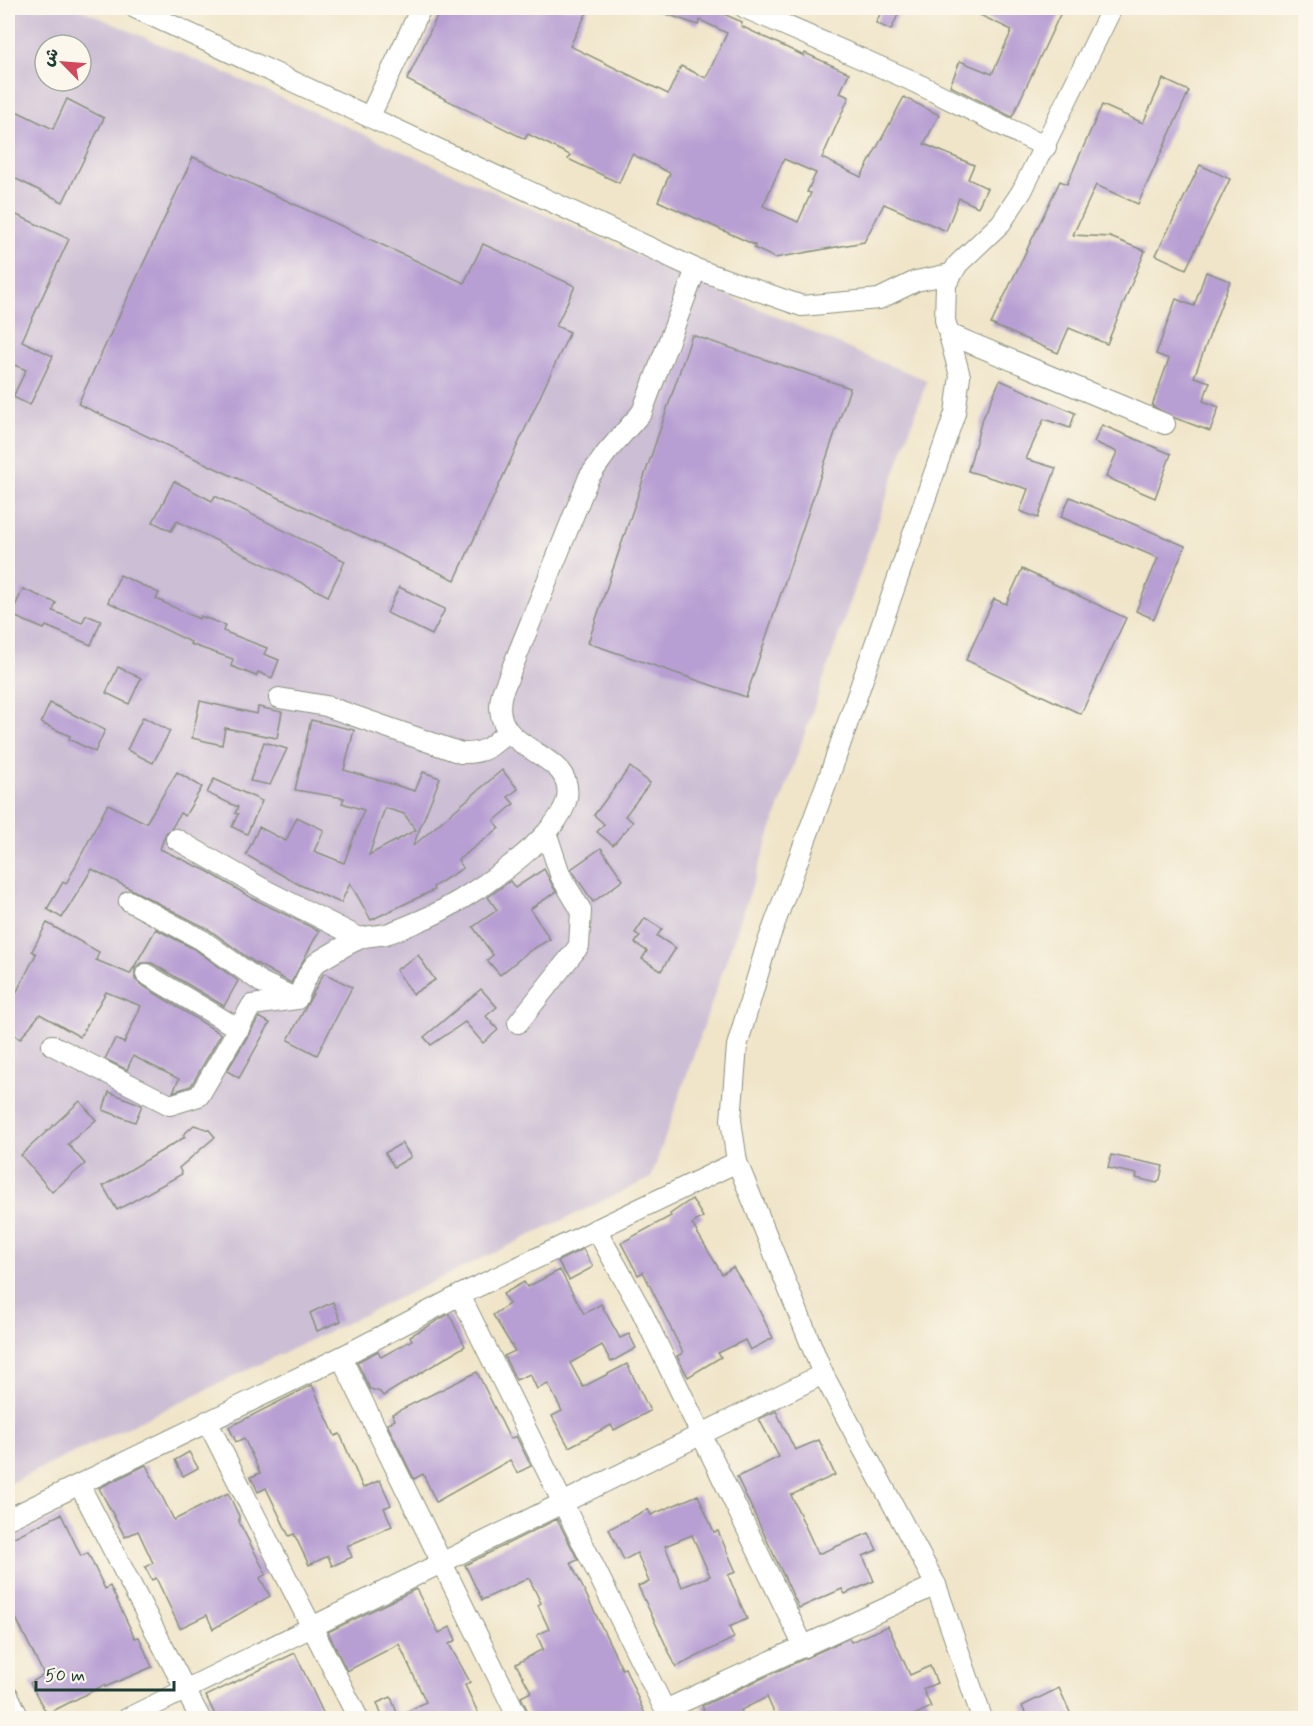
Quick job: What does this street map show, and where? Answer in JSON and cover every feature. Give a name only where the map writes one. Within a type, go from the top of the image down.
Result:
[{"type":"street","points":[[135,8],[696,269],[802,306],[879,299],[916,281],[950,274]]},
{"type":"street","points":[[370,116],[421,8]]},
{"type":"street","points":[[745,8],[908,79],[1046,147]]},
{"type":"street","points":[[974,1716],[936,1585],[823,1374],[737,1162],[731,1120],[737,1046],[773,928],[830,774],[955,413],[960,376],[949,333],[944,293],[950,274],[1006,217],[1046,147],[1112,8]]},
{"type":"street","points":[[297,999],[317,962],[360,938],[386,934],[426,918],[463,898],[547,835],[567,799],[566,781],[553,764],[507,732],[498,709],[502,693],[589,477],[607,452],[642,412],[696,269]]},
{"type":"street","points":[[949,333],[1165,424]]},
{"type":"street","points":[[279,698],[326,706],[461,753],[489,750],[507,732]]},
{"type":"street","points":[[518,1023],[579,946],[581,910],[561,878],[547,835]]},
{"type":"street","points":[[176,839],[265,890],[360,938]]},
{"type":"street","points":[[129,901],[202,940],[261,982],[297,999]]},
{"type":"street","points":[[146,974],[239,1029]]},
{"type":"street","points":[[52,1046],[170,1105],[199,1096],[252,1005],[297,999]]},
{"type":"street","points":[[8,1519],[80,1486],[207,1421],[341,1357],[460,1295],[737,1162]]},
{"type":"street","points":[[596,1229],[642,1310],[804,1647]]},
{"type":"street","points":[[460,1295],[667,1714],[936,1585]]},
{"type":"street","points":[[341,1357],[440,1564],[518,1719]]},
{"type":"street","points":[[128,1719],[823,1374]]},
{"type":"street","points":[[207,1421],[358,1719]]},
{"type":"street","points":[[80,1486],[200,1719]]},
{"type":"street","points":[[8,1695],[19,1719]]},
{"type":"shaded area","points":[[8,8],[78,8],[863,355],[927,380],[651,1178],[8,1484]]},
{"type":"building","points":[[441,8],[589,8],[570,46],[668,94],[681,66],[706,78],[727,33],[700,20],[698,25],[655,10],[655,8],[710,8],[742,22],[741,26],[804,56],[805,53],[849,73],[840,93],[849,97],[822,158],[861,177],[904,97],[939,115],[924,144],[974,165],[968,179],[987,188],[978,207],[959,198],[946,231],[884,204],[864,242],[775,258],[754,248],[755,245],[658,201],[670,173],[632,154],[619,183],[568,159],[570,155],[528,134],[525,139],[407,80]],"holes":[[[784,159],[816,173],[807,192],[811,193],[798,222],[763,206]]]},
{"type":"building","points":[[883,8],[901,8],[891,30],[876,23]]},
{"type":"building","points":[[965,8],[1063,8],[1012,117],[950,86],[960,61],[992,74],[1012,30]]},
{"type":"building","points":[[1163,79],[1189,91],[1138,204],[1096,185],[1073,235],[1110,237],[1145,251],[1107,344],[1069,328],[1058,353],[991,324],[1060,181],[1067,184],[1102,105],[1143,123]]},
{"type":"building","points":[[67,99],[104,118],[63,202],[8,175],[8,107],[53,129]]},
{"type":"building","points":[[193,157],[464,283],[483,244],[575,286],[556,326],[570,332],[455,580],[78,404]]},
{"type":"building","points":[[1200,165],[1230,179],[1186,269],[1156,255]]},
{"type":"building","points":[[8,211],[69,239],[22,341],[53,356],[30,405],[13,397],[26,370],[12,364],[8,374]]},
{"type":"building","points":[[1206,272],[1230,281],[1194,377],[1210,382],[1203,401],[1219,407],[1210,431],[1175,418],[1152,406],[1169,359],[1156,354],[1176,299],[1194,306]]},
{"type":"building","points":[[692,335],[850,388],[746,697],[588,643]]},
{"type":"building","points":[[1000,380],[1075,413],[1070,428],[1044,419],[1026,459],[1056,468],[1038,518],[1020,511],[1028,489],[968,471],[981,423]]},
{"type":"building","points":[[1102,425],[1171,454],[1155,498],[1106,477],[1117,452],[1094,442]]},
{"type":"building","points":[[174,481],[212,501],[215,496],[345,561],[328,596],[177,521],[171,531],[153,522]]},
{"type":"building","points":[[1070,497],[1185,546],[1154,619],[1136,611],[1158,558],[1061,517]]},
{"type":"building","points":[[1022,569],[1126,618],[1081,714],[966,660],[994,599],[1006,604]]},
{"type":"building","points":[[120,575],[159,593],[156,599],[199,619],[200,616],[225,625],[223,631],[267,648],[264,654],[279,660],[272,678],[258,672],[256,676],[231,666],[233,659],[190,644],[191,642],[108,602]]},
{"type":"building","points":[[399,587],[445,609],[432,635],[387,613]]},
{"type":"building","points":[[23,589],[56,603],[53,611],[82,623],[86,615],[101,621],[91,645],[46,626],[44,629],[11,615]]},
{"type":"building","points":[[118,667],[141,678],[129,704],[106,693]]},
{"type":"building","points":[[200,701],[257,714],[258,707],[282,712],[277,738],[225,728],[222,745],[192,738]]},
{"type":"building","points":[[50,703],[105,730],[95,752],[69,739],[70,736],[41,723]]},
{"type":"building","points":[[143,717],[170,731],[153,763],[127,750]]},
{"type":"building","points":[[311,720],[354,730],[344,770],[415,791],[423,772],[440,778],[413,846],[502,770],[518,789],[508,797],[514,804],[494,821],[499,828],[458,860],[463,868],[433,887],[434,890],[371,920],[350,883],[341,903],[300,885],[246,855],[259,827],[286,841],[297,817],[324,830],[314,851],[344,863],[364,810],[342,803],[344,798],[295,790]],"holes":[[[385,808],[404,814],[416,830],[369,855]]]},
{"type":"building","points":[[264,742],[287,749],[270,785],[250,781]]},
{"type":"building","points":[[630,767],[650,783],[625,816],[633,822],[613,845],[597,832],[604,824],[594,815]]},
{"type":"building","points":[[177,772],[202,787],[185,816],[180,813],[172,828],[166,833],[160,849],[207,871],[250,897],[319,931],[291,983],[254,962],[208,929],[92,869],[62,918],[47,909],[63,882],[66,884],[108,804],[146,823]]},
{"type":"building","points":[[214,779],[262,801],[247,834],[232,827],[238,814],[235,813],[238,807],[207,793]]},
{"type":"building","points":[[601,848],[623,880],[593,902],[571,869]]},
{"type":"building","points":[[544,869],[556,892],[530,909],[550,939],[528,952],[500,975],[487,960],[493,955],[473,927],[497,910],[488,897],[510,881],[515,888]]},
{"type":"building","points":[[645,918],[662,929],[657,936],[676,948],[661,971],[642,959],[647,951],[635,943],[640,936],[635,933]]},
{"type":"building","points":[[47,923],[99,952],[96,960],[130,974],[156,929],[196,950],[238,981],[224,1006],[152,963],[141,963],[135,968],[135,979],[140,984],[221,1034],[191,1086],[173,1092],[179,1079],[133,1056],[127,1070],[105,1059],[115,1039],[124,1043],[141,1006],[106,992],[80,1037],[40,1014],[20,1039],[8,1029],[8,992],[14,997],[36,954],[32,951]]},
{"type":"building","points":[[418,955],[435,980],[413,994],[396,970]]},
{"type":"building","points":[[324,973],[352,987],[317,1055],[288,1040]]},
{"type":"building","points":[[481,989],[497,1007],[486,1016],[498,1030],[483,1043],[465,1022],[431,1045],[424,1037]]},
{"type":"building","points":[[259,1017],[270,1023],[239,1078],[227,1071]]},
{"type":"building","points":[[109,1092],[142,1105],[135,1122],[103,1110]]},
{"type":"building","points":[[80,1101],[96,1120],[68,1144],[85,1164],[52,1192],[21,1155]]},
{"type":"building","points":[[194,1125],[209,1130],[215,1137],[179,1168],[182,1174],[117,1210],[103,1186],[185,1137],[183,1135]]},
{"type":"building","points":[[402,1143],[411,1157],[394,1167],[385,1153]]},
{"type":"building","points":[[1111,1155],[1163,1166],[1160,1179],[1157,1183],[1136,1178],[1137,1174],[1108,1168]]},
{"type":"building","points":[[692,1199],[703,1217],[692,1224],[722,1274],[733,1267],[755,1302],[773,1338],[750,1350],[745,1340],[718,1353],[721,1357],[688,1377],[677,1356],[683,1353],[643,1272],[638,1275],[621,1243],[671,1216],[670,1214]]},
{"type":"building","points":[[583,1249],[593,1267],[569,1280],[558,1261]]},
{"type":"building","points":[[560,1270],[584,1314],[601,1304],[620,1338],[629,1334],[636,1348],[611,1362],[602,1345],[570,1363],[583,1387],[627,1364],[650,1411],[614,1430],[611,1425],[569,1447],[552,1416],[562,1411],[548,1384],[537,1389],[530,1374],[516,1380],[504,1356],[515,1351],[493,1315],[509,1304],[503,1294],[524,1282],[527,1287]]},
{"type":"building","points":[[333,1302],[341,1321],[317,1331],[310,1313]]},
{"type":"building","points":[[449,1314],[465,1346],[383,1396],[380,1392],[370,1389],[357,1362],[378,1351],[381,1357],[412,1340],[410,1336]]},
{"type":"building","points":[[477,1372],[510,1439],[516,1436],[531,1466],[517,1473],[510,1460],[436,1502],[423,1474],[414,1479],[387,1424],[395,1420],[392,1414]]},
{"type":"building","points":[[312,1385],[335,1436],[340,1434],[363,1488],[380,1480],[391,1505],[384,1508],[392,1526],[347,1546],[352,1557],[332,1566],[328,1556],[309,1565],[294,1534],[289,1536],[266,1488],[258,1492],[251,1477],[260,1473],[244,1438],[236,1442],[229,1427]]},
{"type":"building","points":[[776,1411],[795,1450],[819,1440],[835,1475],[791,1495],[818,1554],[869,1533],[877,1550],[863,1556],[874,1581],[845,1594],[842,1589],[799,1608],[737,1477],[779,1457],[759,1419]]},
{"type":"building","points":[[189,1452],[198,1468],[183,1476],[175,1460]]},
{"type":"building","points":[[146,1465],[174,1520],[228,1493],[239,1516],[239,1522],[266,1574],[260,1578],[270,1596],[213,1629],[207,1615],[180,1628],[156,1578],[152,1580],[145,1567],[153,1563],[138,1531],[125,1537],[99,1488]]},
{"type":"building","points":[[698,1495],[714,1532],[718,1531],[736,1572],[728,1575],[747,1619],[729,1627],[734,1638],[676,1667],[638,1586],[649,1582],[637,1553],[624,1560],[609,1529],[648,1509],[651,1515]],"holes":[[[692,1535],[710,1576],[682,1587],[665,1546]]]},
{"type":"building","points":[[61,1514],[81,1556],[88,1553],[105,1589],[110,1586],[135,1638],[139,1637],[152,1667],[105,1687],[104,1685],[47,1714],[30,1683],[44,1675],[8,1602],[8,1540]]},
{"type":"building","points":[[557,1519],[578,1560],[571,1563],[622,1669],[625,1668],[647,1719],[531,1719],[521,1697],[531,1692],[516,1664],[543,1649],[537,1635],[549,1629],[538,1605],[541,1603],[529,1578],[482,1600],[465,1565]]},
{"type":"building","points":[[416,1589],[439,1633],[450,1627],[456,1640],[449,1644],[470,1682],[465,1685],[481,1719],[383,1719],[377,1703],[391,1697],[398,1716],[426,1702],[399,1644],[347,1671],[328,1632]]},
{"type":"building","points":[[888,1626],[910,1675],[930,1666],[937,1683],[923,1689],[931,1707],[906,1719],[777,1719],[767,1697],[741,1710],[745,1719],[708,1719],[702,1706],[849,1638],[851,1642]]},
{"type":"building","points":[[295,1653],[326,1719],[217,1719],[206,1696]]},
{"type":"building","points":[[1059,1688],[1073,1719],[1028,1719],[1022,1706]]}]
